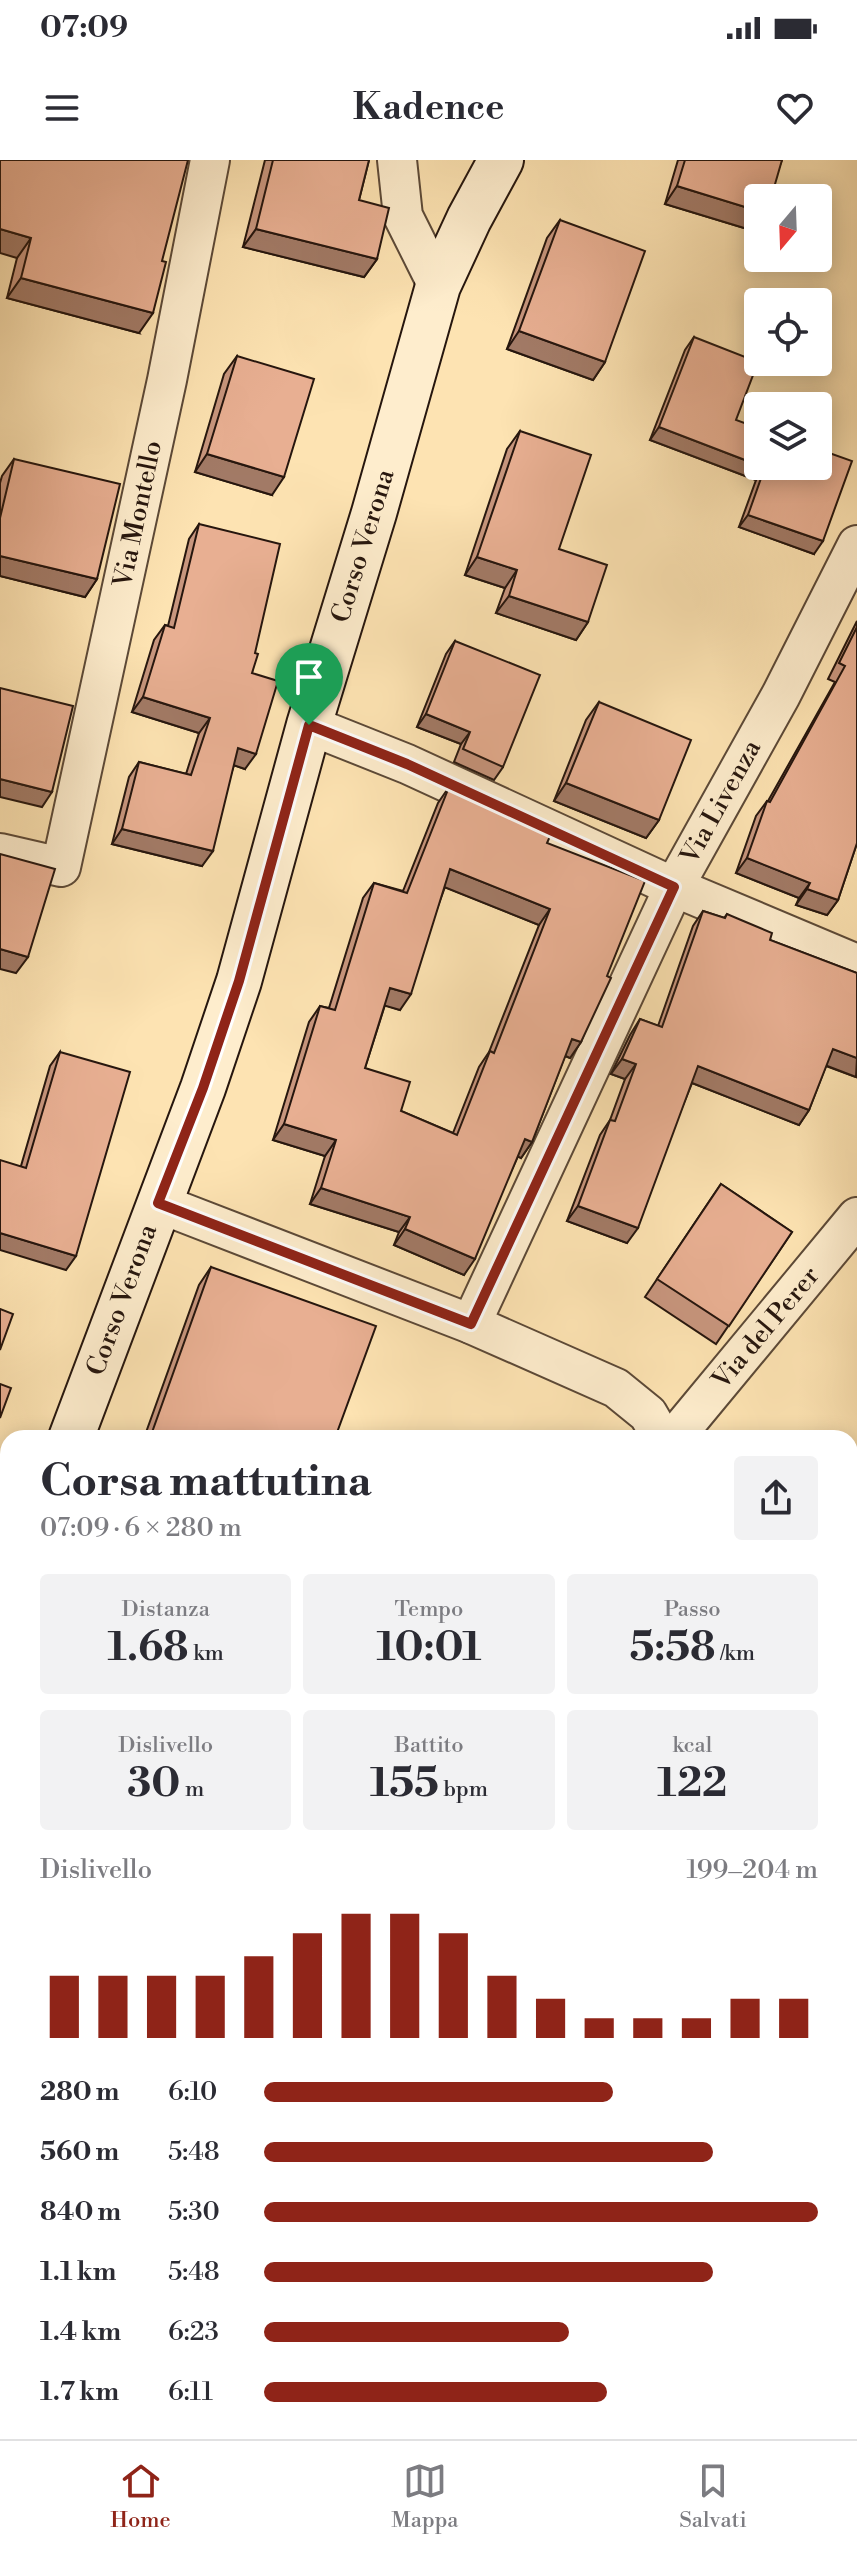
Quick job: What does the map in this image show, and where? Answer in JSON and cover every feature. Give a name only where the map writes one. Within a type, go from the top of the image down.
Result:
[{"type":"main road","name":"Corso Verona","points":[[74,1430],[203,1088],[239,981],[309,725],[374,513],[438,286],[501,160]]},
{"type":"street","name":"Via Montello","points":[[0,853],[61,867],[167,380],[210,160]]},
{"type":"street","points":[[397,160],[403,216],[438,286]]},
{"type":"street","name":"Via Livenza","points":[[471,1324],[674,887],[781,695],[857,545]]},
{"type":"street","points":[[309,725],[407,764],[674,887],[857,964]]},
{"type":"street","points":[[158,1203],[471,1324],[616,1388],[648,1414],[657,1430]]},
{"type":"street","name":"Via del Perer","points":[[681,1430],[857,1217]]},
{"type":"building","points":[[0,160],[188,160],[162,261],[166,262],[153,313],[21,278],[31,238],[0,229]]},
{"type":"building","points":[[273,160],[369,160],[359,200],[389,208],[377,259],[256,229]]},
{"type":"building","points":[[685,160],[782,160],[775,184],[744,184],[744,207],[677,186]]},
{"type":"building","points":[[560,220],[645,251],[605,362],[519,331]]},
{"type":"building","points":[[694,337],[744,357],[744,376],[753,376],[744,392],[736,420],[744,423],[744,460],[659,427]]},
{"type":"building","points":[[237,356],[314,379],[284,477],[207,454]]},
{"type":"building","points":[[520,431],[591,455],[559,549],[607,565],[588,622],[509,596],[517,570],[477,557]]},
{"type":"building","points":[[832,454],[852,461],[823,541],[748,515],[760,480],[832,480]]},
{"type":"building","points":[[14,459],[120,484],[97,579],[0,556],[0,518]]},
{"type":"building","points":[[199,524],[280,544],[252,673],[278,681],[256,754],[238,748],[213,851],[122,829],[139,762],[191,775],[210,718],[143,697],[165,625],[174,628]]},
{"type":"building","points":[[857,627],[857,843],[838,900],[807,889],[810,883],[747,858],[767,801],[770,802],[845,666],[839,663]]},
{"type":"building","points":[[455,641],[540,675],[503,767],[463,749],[470,732],[426,714]]},
{"type":"building","points":[[0,688],[73,706],[52,792],[0,779]]},
{"type":"building","points":[[599,702],[691,740],[659,820],[566,783]]},
{"type":"building","points":[[449,787],[551,834],[547,843],[645,881],[607,976],[611,978],[581,1042],[572,1039],[532,1142],[525,1139],[475,1259],[405,1229],[410,1217],[321,1188],[336,1140],[284,1124],[320,1006],[335,1010],[374,883],[407,893]],"holes":[[[450,869],[550,909],[494,1053],[490,1051],[457,1135],[401,1111],[410,1082],[365,1068],[390,988],[411,994]]]},
{"type":"building","points":[[0,854],[55,869],[28,957],[0,949]]},
{"type":"building","points":[[703,911],[725,918],[727,914],[772,933],[770,940],[857,973],[857,1058],[833,1049],[809,1110],[698,1066],[638,1228],[578,1206],[610,1120],[615,1121],[636,1064],[622,1059],[640,1019],[662,1027]]},
{"type":"building","points":[[60,1052],[130,1072],[76,1256],[0,1233],[0,1160],[26,1168]]},
{"type":"building","points":[[721,1184],[792,1232],[729,1326],[657,1279]]},
{"type":"building","points":[[211,1267],[376,1326],[338,1430],[153,1430]]},
{"type":"building","points":[[0,1309],[13,1314],[0,1350]]},
{"type":"building","points":[[0,1384],[11,1388],[0,1418]]},
{"type":"route","points":[[309,725],[407,764],[674,887],[471,1324],[158,1203],[203,1088],[239,981],[309,725]]}]
